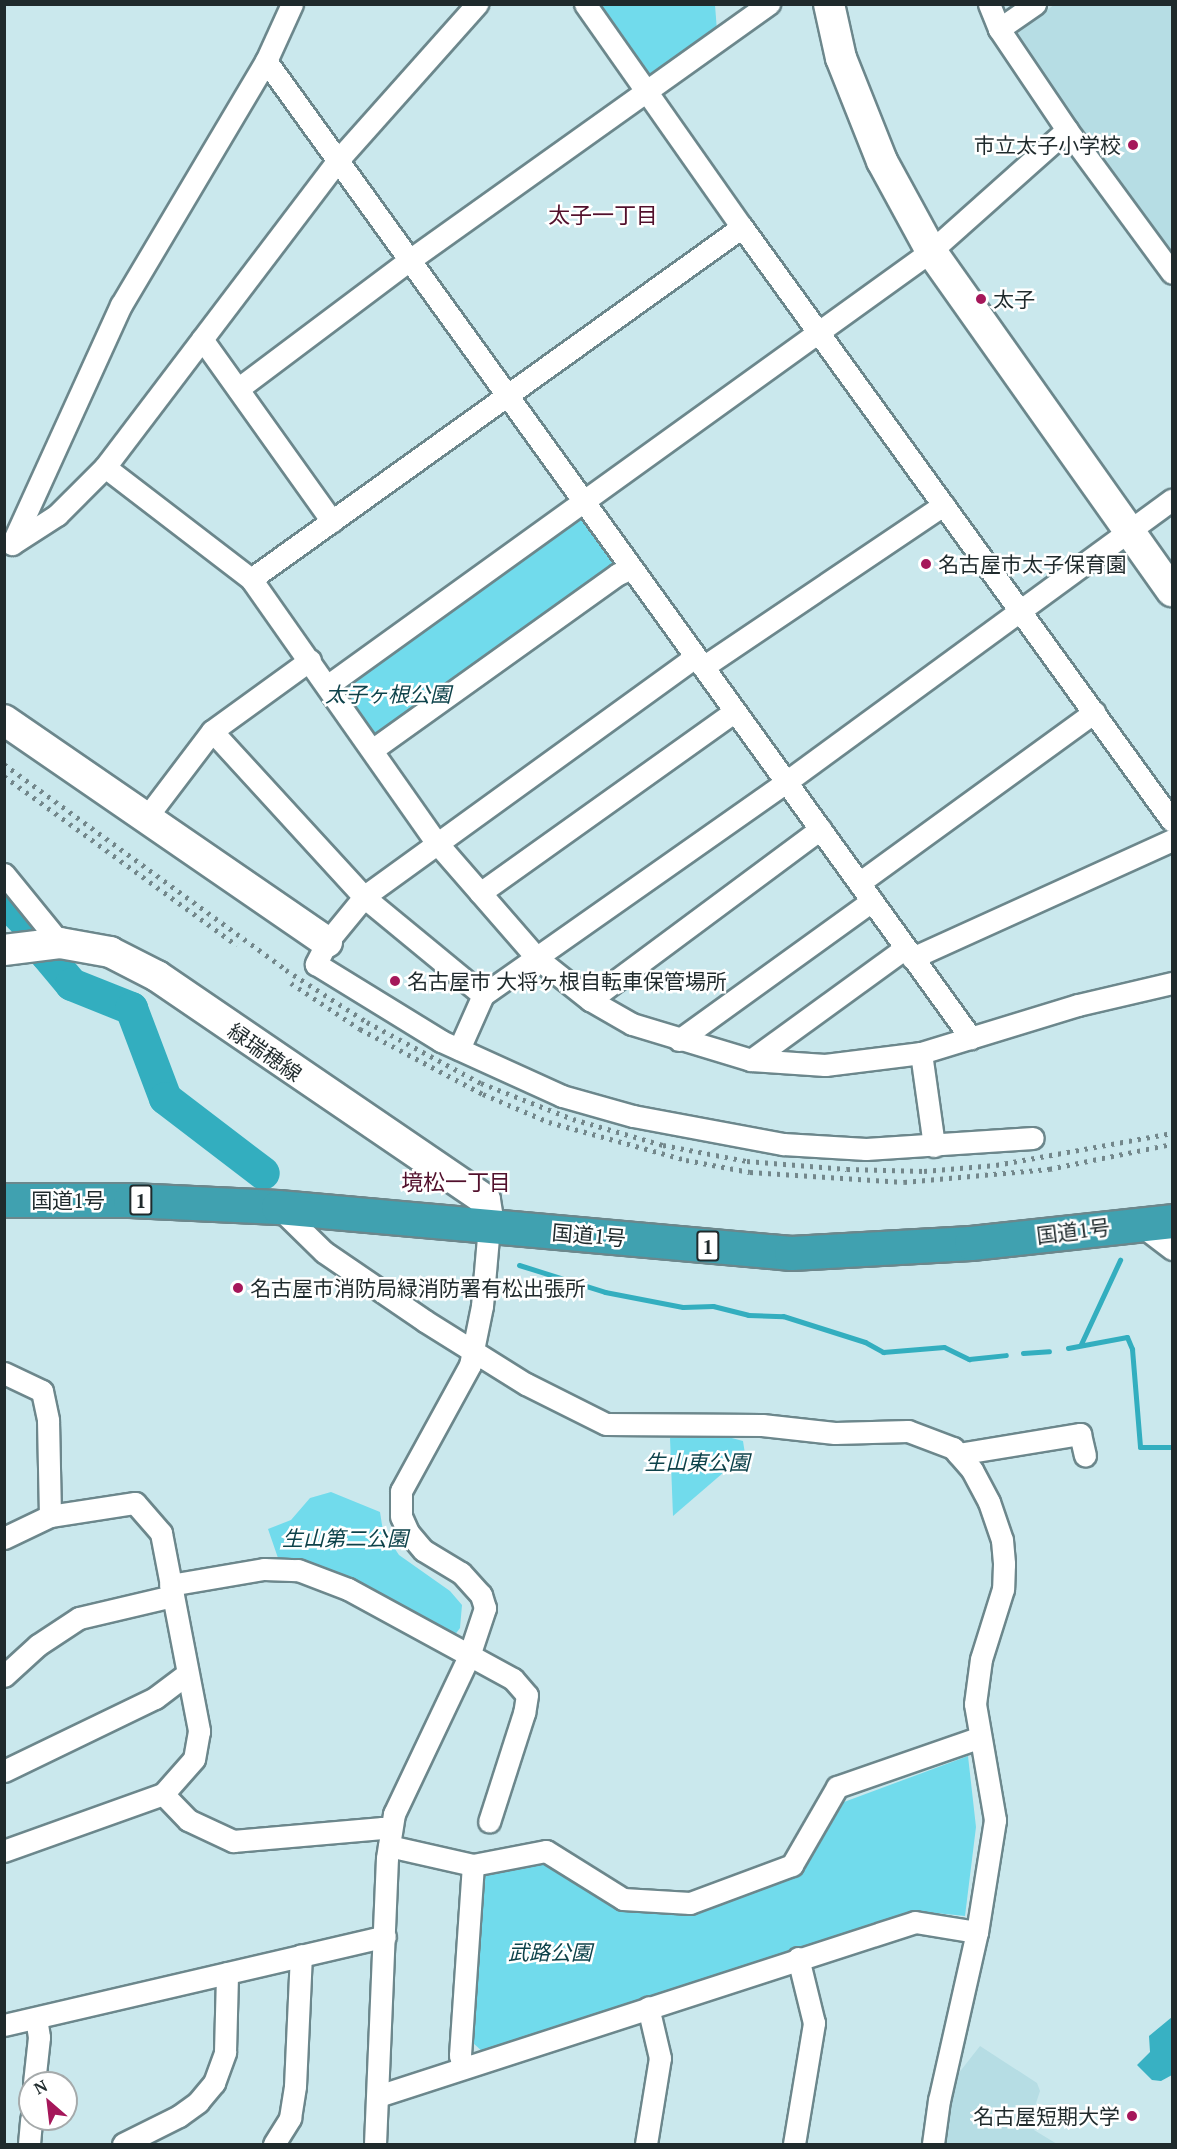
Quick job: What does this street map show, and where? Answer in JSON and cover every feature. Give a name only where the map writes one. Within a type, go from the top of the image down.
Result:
[{"type":"highway","name":"国道1号","points":[[4,1200],[130,1200],[278,1207],[791,1253],[971,1243],[1138,1223],[1173,1221]]},
{"type":"street","points":[[8,549],[121,305],[266,61],[292,4]]},
{"type":"street","points":[[8,549],[57,515],[105,467],[339,159],[477,4]]},
{"type":"street","points":[[585,4],[742,227],[1018,610],[1173,820]]},
{"type":"street","points":[[238,388],[411,260],[769,4]]},
{"type":"street","points":[[829,4],[841,58],[882,161],[931,250],[1173,591]]},
{"type":"street","points":[[989,4],[999,29],[1067,130],[1173,273]]},
{"type":"street","points":[[999,29],[1035,4]]},
{"type":"street","points":[[266,61],[339,159],[971,1038]]},
{"type":"street","points":[[327,686],[931,250],[1067,130]]},
{"type":"street","points":[[251,579],[742,227]]},
{"type":"street","points":[[202,339],[332,521]]},
{"type":"street","points":[[105,467],[251,579],[436,842],[537,958],[590,1000],[632,1024],[679,1040],[752,1060],[825,1065],[921,1053],[1078,1005],[1173,983]]},
{"type":"street","points":[[459,1049],[483,995],[786,782],[1018,610],[1173,500]]},
{"type":"street","points":[[943,505],[699,662],[436,842],[364,897],[327,942],[316,964],[360,994],[459,1049],[562,1096],[700,1131],[783,1144],[866,1149],[1033,1138]]},
{"type":"street","points":[[372,750],[624,570],[632,568]]},
{"type":"street","points":[[146,818],[212,731],[310,660]]},
{"type":"street","points":[[480,892],[735,711]]},
{"type":"street","points":[[859,883],[1094,712]]},
{"type":"street","points":[[4,720],[327,942]]},
{"type":"street","points":[[212,731],[364,897],[483,995]]},
{"type":"street","points":[[590,1000],[820,830]]},
{"type":"street","points":[[752,1060],[909,953],[1173,840]]},
{"type":"street","points":[[4,874],[49,946]]},
{"type":"street","points":[[679,1040],[872,902]]},
{"type":"street","name":"緑瑞穂線","points":[[4,950],[49,946],[110,952],[157,976],[485,1200],[489,1226]]},
{"type":"street","points":[[921,1053],[934,1146]]},
{"type":"street","points":[[278,1207],[324,1252],[473,1352],[606,1424],[762,1425],[836,1433],[908,1431],[930,1437],[958,1454],[972,1470],[989,1502],[1002,1539],[1004,1564],[1003,1589],[981,1659],[975,1704],[978,1738],[990,1781],[995,1820],[977,1932],[939,2100],[933,2145]]},
{"type":"street","points":[[1138,1223],[1173,1249]]},
{"type":"street","points":[[375,2145],[390,1838],[394,1814],[469,1656],[484,1608],[481,1595],[461,1573],[423,1550],[408,1532],[401,1508],[401,1491],[470,1365],[487,1268],[489,1226]]},
{"type":"street","points":[[4,1373],[42,1391],[48,1420],[50,1516]]},
{"type":"street","points":[[958,1454],[1080,1434],[1085,1455]]},
{"type":"street","points":[[4,1538],[50,1516],[135,1503],[160,1533],[199,1731],[194,1759],[163,1794],[4,1851]]},
{"type":"street","points":[[4,1676],[38,1645],[79,1618],[171,1590],[264,1569],[298,1570],[348,1589],[513,1678],[526,1695],[489,1822]]},
{"type":"street","points":[[4,1771],[155,1698],[187,1674]]},
{"type":"street","points":[[163,1794],[188,1820],[233,1841],[382,1828],[390,1838],[473,1865],[546,1851],[623,1899],[690,1903],[792,1865],[837,1786],[978,1738]]},
{"type":"street","points":[[463,2068],[460,2055],[473,1865]]},
{"type":"street","points":[[378,2096],[798,1958],[915,1922],[977,1932]]},
{"type":"street","points":[[4,2025],[385,1936]]},
{"type":"street","points":[[274,2145],[290,2118],[295,2086],[301,1955]]},
{"type":"street","points":[[794,2145],[814,2023],[798,1958]]},
{"type":"street","points":[[123,2145],[179,2116],[198,2102],[214,2083],[225,2052],[227,1973]]},
{"type":"street","points":[[643,2144],[660,2058],[648,2007]]},
{"type":"street","points":[[35,2071],[39,2037],[36,2019]]},
{"type":"shaded area","name":"市立太子小学校","points":[[1054,5],[1172,5],[1172,253],[1016,37],[1018,30]]},
{"type":"shaded area","points":[[1172,2017],[1172,2075],[1161,2081],[1152,2080],[1137,2065],[1150,2052],[1149,2036]]},
{"type":"shaded area","points":[[980,2046],[1037,2083],[1040,2091],[1032,2115],[1034,2130],[1057,2144],[944,2144],[943,2119],[958,2074]]},
{"type":"green space","points":[[593,5],[715,5],[717,31],[645,80]]},
{"type":"green space","name":"太子ヶ根公園","points":[[578,518],[588,520],[616,558],[616,569],[384,736],[374,734],[345,693],[347,685]]},
{"type":"green space","name":"生山東公園","points":[[724,1436],[743,1441],[745,1454],[673,1516],[670,1438]]},
{"type":"green space","name":"生山第二公園","points":[[331,1492],[380,1512],[383,1531],[399,1555],[450,1591],[462,1605],[460,1628],[454,1636],[320,1566],[278,1558],[268,1529],[291,1520],[310,1498]]},
{"type":"green space","name":"武路公園","points":[[968,1756],[976,1827],[965,1916],[916,1911],[483,2052],[473,2043],[477,1880],[481,1872],[542,1859],[624,1910],[696,1913],[801,1875],[844,1802]]},
{"type":"waterway","points":[[4,900],[35,932],[46,954],[71,984],[131,1008],[165,1098],[263,1173]]},
{"type":"waterway","points":[[1081,1344],[1120,1260]]},
{"type":"waterway","points":[[519,1265],[605,1292],[683,1307],[713,1306],[748,1315],[783,1316],[865,1342],[883,1352],[944,1347],[969,1359],[1006,1355]]},
{"type":"waterway","points":[[1068,1348],[1127,1337],[1132,1349],[1140,1447],[1172,1447]]},
{"type":"waterway","points":[[1023,1353],[1049,1351]]},
{"type":"railway","points":[[4,764],[286,970],[367,1022],[481,1083],[573,1119],[663,1145],[747,1161],[847,1169],[924,1171],[996,1165],[1172,1133]]},
{"type":"railway","points":[[4,776],[237,945]]},
{"type":"railway","points":[[291,983],[360,1029],[483,1094],[549,1122],[686,1160],[750,1172],[904,1182],[1049,1169],[1172,1144]]},
{"type":"place","name":"市立太子小学校","points":[[1133,145]]},
{"type":"place","name":"太子","points":[[981,299]]},
{"type":"place","name":"名古屋市太子保育園","points":[[926,564]]},
{"type":"place","name":"名古屋市 大将ヶ根自転車保管場所","points":[[395,981]]},
{"type":"place","name":"名古屋市消防局緑消防署有松出張所","points":[[238,1288]]},
{"type":"place","name":"名古屋短期大学","points":[[1132,2116]]},
{"type":"district","name":"太子一丁目","points":[[603,215]]},
{"type":"district","name":"境松一丁目","points":[[456,1182]]}]
